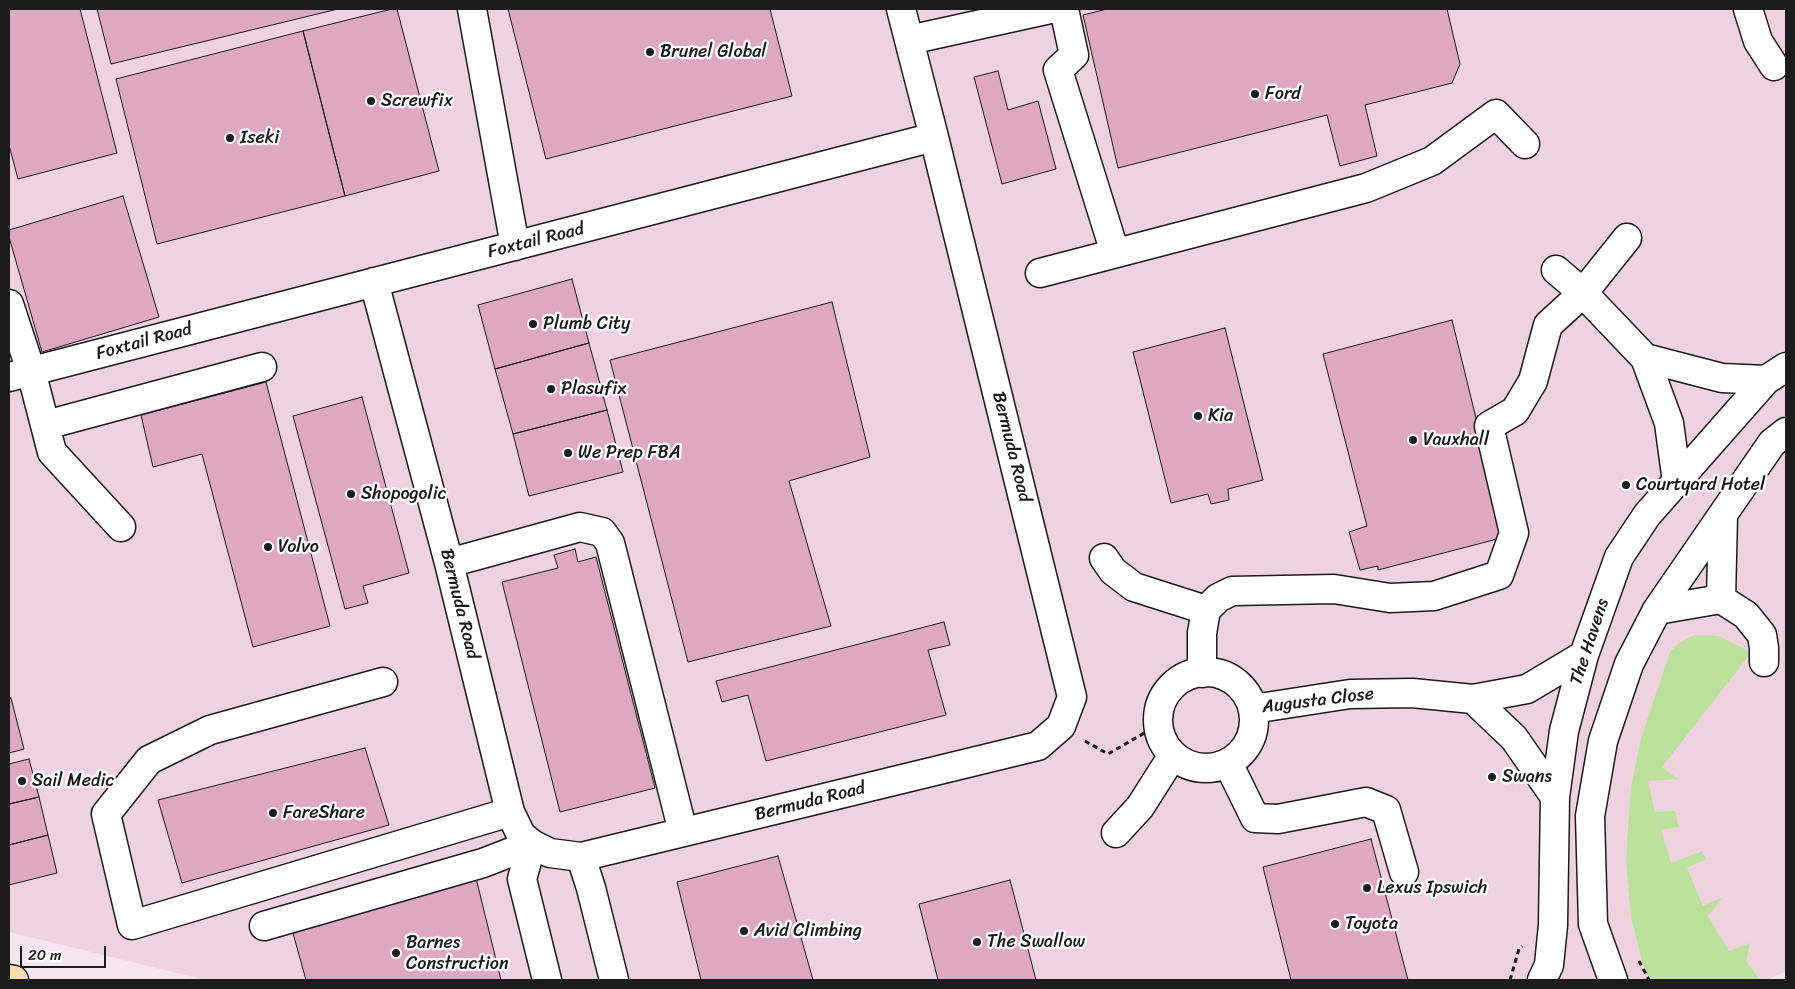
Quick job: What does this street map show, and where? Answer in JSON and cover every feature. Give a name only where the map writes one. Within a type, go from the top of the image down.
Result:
[{"type":"main road","points":[[9,979],[14,980]]},
{"type":"street","points":[[472,9],[515,246]]},
{"type":"street","points":[[901,9],[934,138]]},
{"type":"street","points":[[909,40],[1050,9]]},
{"type":"street","points":[[1064,9],[1074,55],[1058,70],[1115,253]]},
{"type":"street","points":[[1748,9],[1758,40],[1774,66]]},
{"type":"street","points":[[1040,273],[1366,188],[1432,161],[1496,114],[1525,144]]},
{"type":"street","name":"Foxtail Road","points":[[20,374],[934,138]]},
{"type":"street","name":"Bermuda Road","points":[[374,282],[449,563],[510,812],[521,835],[532,844],[550,853],[581,857],[1038,746],[1061,726],[1072,697],[934,138]]},
{"type":"street","points":[[1404,872],[1386,810],[1366,802],[1278,819],[1255,818],[1228,763],[1214,768],[1199,768],[1185,763],[1173,755],[1166,746],[1158,725],[1159,710],[1164,696],[1181,680],[1202,672],[1202,633],[1206,610],[1218,598],[1232,591],[1334,589],[1390,598],[1434,596],[1499,575],[1514,533],[1489,426],[1515,411],[1533,381],[1548,325],[1583,293],[1627,238]]},
{"type":"street","points":[[1556,270],[1583,293],[1645,358],[1669,423],[1677,482]]},
{"type":"street","points":[[9,304],[20,374],[46,425],[52,452],[121,527]]},
{"type":"street","points":[[1645,358],[1722,378],[1776,373]]},
{"type":"street","points":[[46,425],[262,367]]},
{"type":"street","name":"The Havens","points":[[1542,980],[1549,965],[1553,926],[1555,797],[1564,731],[1584,654],[1620,557],[1647,515],[1776,373]]},
{"type":"street","points":[[1613,980],[1592,924],[1590,816],[1603,741],[1629,664],[1657,610],[1772,442],[1786,432]]},
{"type":"street","points":[[1720,599],[1723,516]]},
{"type":"street","points":[[449,563],[580,527],[602,532],[610,543],[682,832]]},
{"type":"street","points":[[1104,558],[1113,572],[1134,587],[1206,610]]},
{"type":"street","points":[[1657,610],[1720,599],[1746,615],[1762,635],[1764,662]]},
{"type":"street","name":"Augusta Close","points":[[1252,709],[1350,694],[1412,693],[1473,699],[1527,689],[1584,654]]},
{"type":"street","name":"Augusta Close","points":[[1202,672],[1216,674],[1234,682],[1248,697],[1252,709],[1254,725],[1249,740],[1240,754],[1228,763]]},
{"type":"street","points":[[383,682],[210,730],[150,760],[106,814],[132,925],[510,812]]},
{"type":"street","points":[[1473,699],[1514,738],[1555,797]]},
{"type":"street","points":[[1116,833],[1140,807],[1173,755]]},
{"type":"street","points":[[264,926],[483,863],[532,844]]},
{"type":"street","points":[[532,844],[522,879],[548,980]]},
{"type":"street","points":[[581,857],[591,888],[614,980]]},
{"type":"path","points":[[1061,726],[1108,754],[1158,725]]},
{"type":"shaded area","points":[[9,9],[1786,9],[1786,971],[1767,980],[206,980],[9,932]]},
{"type":"green space","points":[[1695,635],[1718,636],[1743,648],[1764,662],[1747,658],[1662,767],[1678,779],[1648,781],[1655,812],[1675,811],[1679,827],[1661,830],[1671,863],[1702,851],[1706,859],[1687,868],[1703,906],[1722,898],[1708,916],[1729,951],[1750,943],[1746,961],[1760,980],[1650,980],[1643,965],[1631,917],[1626,859],[1631,787],[1641,738],[1670,652],[1679,643]]},
{"type":"building","points":[[9,9],[80,9],[117,153],[18,179],[9,145]]},
{"type":"building","points":[[97,9],[338,9],[111,64]]},
{"type":"building","name":"Screwfix","points":[[397,9],[439,171],[345,196],[303,31]]},
{"type":"building","name":"Brunel Global","points":[[508,9],[770,9],[792,96],[546,159]]},
{"type":"building","name":"Ford","points":[[1107,9],[1447,9],[1460,64],[1452,83],[1365,105],[1377,156],[1340,166],[1327,115],[1118,168],[1083,15]]},
{"type":"building","name":"Iseki","points":[[303,31],[345,196],[157,244],[116,79]]},
{"type":"building","points":[[998,71],[1008,110],[1038,101],[1056,169],[1002,184],[974,77]]},
{"type":"building","points":[[123,196],[159,317],[42,352],[9,237],[9,230]]},
{"type":"building","name":"Plumb City","points":[[572,279],[589,343],[495,369],[478,305]]},
{"type":"building","points":[[832,302],[870,457],[789,481],[831,626],[688,662],[610,360]]},
{"type":"building","name":"Vauxhall","points":[[1452,320],[1505,537],[1378,570],[1378,566],[1360,570],[1349,532],[1367,526],[1323,354]]},
{"type":"building","name":"Kia","points":[[1225,328],[1263,480],[1228,489],[1229,500],[1211,504],[1208,494],[1171,503],[1133,352]]},
{"type":"building","name":"Plasufix","points":[[589,343],[607,410],[513,434],[495,369]]},
{"type":"building","name":"Volvo","points":[[266,382],[330,626],[253,647],[202,454],[153,467],[141,415]]},
{"type":"building","name":"Shopogolic","points":[[362,397],[409,573],[363,586],[368,603],[345,609],[293,416]]},
{"type":"building","name":"We Prep FBA","points":[[607,410],[623,472],[529,496],[513,434]]},
{"type":"building","points":[[575,549],[578,562],[596,557],[655,788],[560,812],[502,582],[558,568],[554,555]]},
{"type":"building","points":[[944,622],[950,645],[928,650],[946,715],[766,761],[748,695],[722,702],[716,681]]},
{"type":"building","points":[[11,698],[24,749],[9,753],[9,699]]},
{"type":"building","name":"FareShare","points":[[365,748],[389,825],[182,883],[158,800]]},
{"type":"building","name":"Sail Medic","points":[[29,759],[39,797],[9,804],[9,764]]},
{"type":"building","points":[[39,797],[48,835],[9,845],[9,804]]},
{"type":"building","points":[[48,835],[57,873],[9,885],[9,845]]},
{"type":"building","name":"Toyota","points":[[1371,839],[1408,980],[1291,980],[1263,867]]},
{"type":"building","name":"Avid Climbing","points":[[778,856],[813,980],[701,980],[677,882]]},
{"type":"building","name":"Barnes Construction","points":[[476,878],[501,980],[306,980],[291,926]]},
{"type":"building","name":"The Swallow","points":[[1010,880],[1036,980],[938,980],[919,904]]},
{"type":"place","name":"Brunel Global","points":[[650,52]]},
{"type":"place","name":"Ford","points":[[1255,94]]},
{"type":"place","name":"Screwfix","points":[[371,101]]},
{"type":"place","name":"Iseki","points":[[230,138]]},
{"type":"place","name":"Plumb City","points":[[533,324]]},
{"type":"place","name":"Plasufix","points":[[551,389]]},
{"type":"place","name":"Kia","points":[[1198,416]]},
{"type":"place","name":"Vauxhall","points":[[1413,440]]},
{"type":"place","name":"We Prep FBA","points":[[568,453]]},
{"type":"place","name":"Courtyard Hotel","points":[[1626,485]]},
{"type":"place","name":"Shopogolic","points":[[351,494]]},
{"type":"place","name":"Volvo","points":[[268,547]]},
{"type":"place","name":"Swans","points":[[1492,777]]},
{"type":"place","name":"Sail Medic","points":[[22,781]]},
{"type":"place","name":"FareShare","points":[[273,813]]},
{"type":"place","name":"Lexus Ipswich","points":[[1367,888]]},
{"type":"place","name":"Toyota","points":[[1335,924]]},
{"type":"place","name":"Avid Climbing","points":[[744,931]]},
{"type":"place","name":"The Swallow","points":[[977,942]]},
{"type":"place","name":"Barnes Construction","points":[[396,953]]}]
